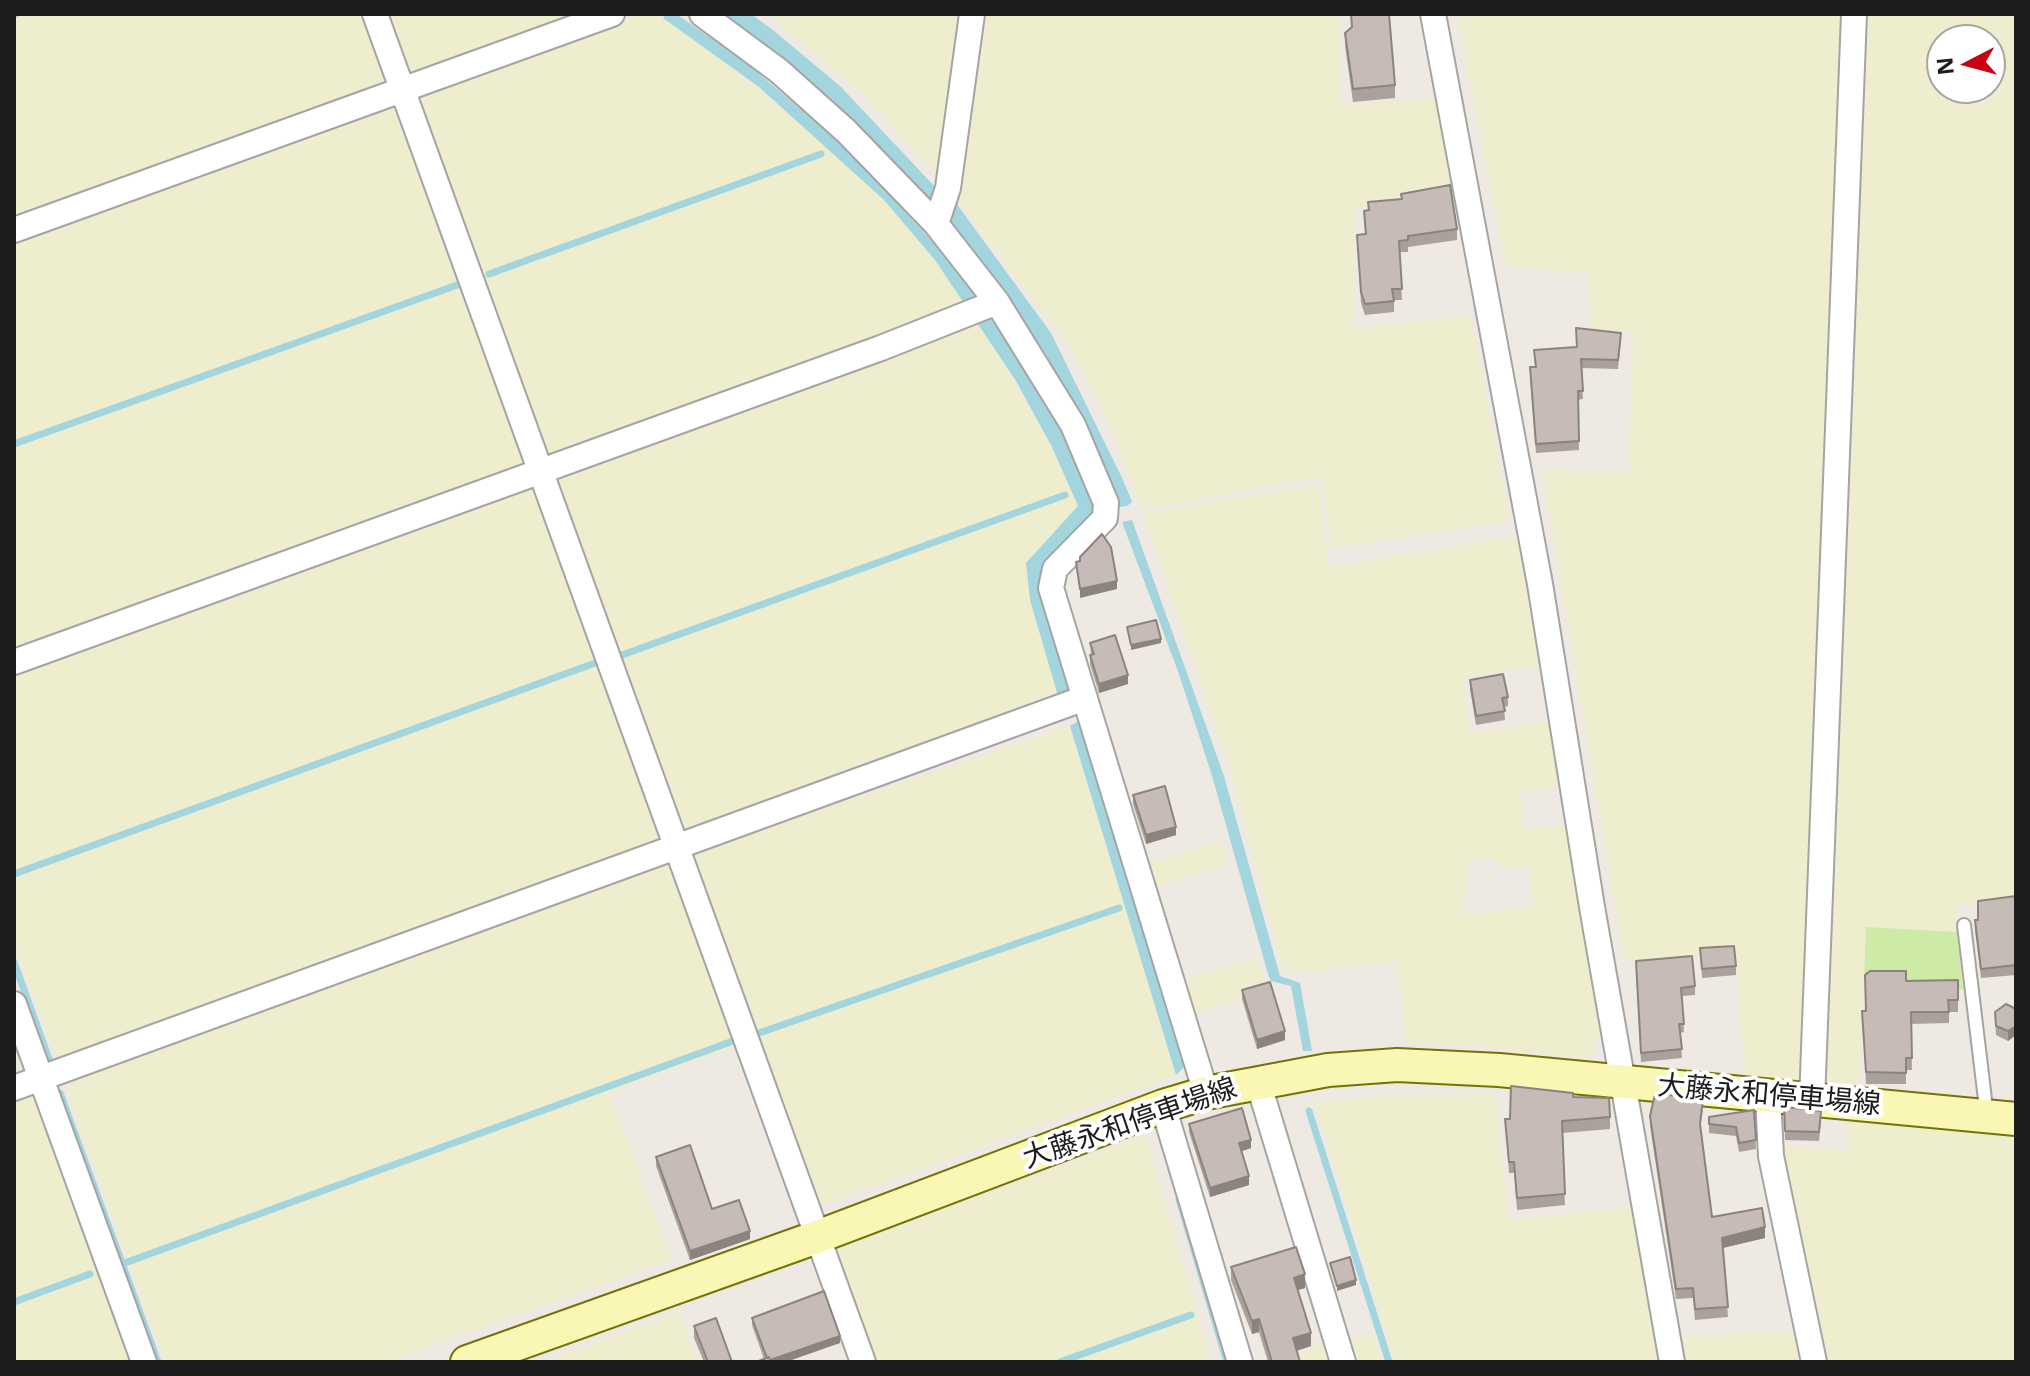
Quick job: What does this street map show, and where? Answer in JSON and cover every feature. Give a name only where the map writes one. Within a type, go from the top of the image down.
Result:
[{"type":"main road","name":"大藤永和停車場線","points":[[467,1362],[817,1237],[1163,1106],[1206,1093],[1328,1070],[1397,1065],[1499,1070],[2002,1117]]},
{"type":"street","points":[[375,14],[863,1362]]},
{"type":"street","points":[[14,230],[612,14]]},
{"type":"street","points":[[702,14],[779,71],[846,131],[936,224],[985,307],[1073,425],[1106,503],[1105,518],[1055,569],[1050,580],[1206,1093]]},
{"type":"street","points":[[936,224],[948,188],[972,14]]},
{"type":"street","points":[[1433,14],[1540,584],[1672,1362]]},
{"type":"street","points":[[1812,1101],[1854,14]]},
{"type":"street","points":[[14,662],[985,307]]},
{"type":"street","points":[[14,1088],[1085,698]]},
{"type":"street","points":[[14,1004],[144,1362]]},
{"type":"street","points":[[1258,1082],[1343,1362]]},
{"type":"street","points":[[1768,1097],[1771,1156],[1814,1362]]},
{"type":"street","points":[[1163,1106],[1240,1362]]},
{"type":"lane","points":[[1964,925],[2002,1117]]},
{"type":"green space","points":[[14,14],[369,14],[391,73],[386,87],[14,220]]},
{"type":"green space","points":[[383,14],[585,14],[418,76],[403,70]]},
{"type":"green space","points":[[643,14],[656,14],[690,35],[827,145],[884,200],[935,260],[966,305],[554,456],[541,451],[416,106],[422,92]]},
{"type":"green space","points":[[766,14],[963,14],[940,179],[860,91]]},
{"type":"green space","points":[[982,14],[1347,14],[1340,16],[1339,97],[1344,104],[1437,99],[1451,191],[1353,211],[1353,328],[1471,316],[1509,520],[1333,548],[1321,477],[1142,509],[1105,415],[1070,347],[956,199]]},
{"type":"green space","points":[[1457,14],[1846,14],[1806,1076],[1796,1080],[1745,1075],[1735,951],[1625,962],[1542,470],[1629,471],[1633,331],[1592,329],[1589,274],[1506,265]]},
{"type":"green space","points":[[1868,14],[2016,14],[2016,903],[1955,905],[1957,932],[1866,927],[1859,1084],[1824,1081]]},
{"type":"green space","points":[[389,106],[402,108],[529,459],[522,468],[14,649],[14,240]]},
{"type":"green space","points":[[980,322],[1052,447],[1078,506],[1026,563],[1030,600],[1058,696],[681,835],[552,480],[964,324]]},
{"type":"green space","points":[[530,484],[540,488],[668,839],[57,1061],[14,945],[14,670]]},
{"type":"green space","points":[[1317,484],[1329,567],[1516,536],[1540,664],[1463,678],[1470,733],[1550,720],[1562,786],[1520,794],[1523,829],[1566,825],[1601,1038],[1594,1040],[1594,1053],[1582,1059],[1480,1046],[1406,1043],[1397,962],[1289,973],[1281,961],[1232,774],[1144,514]],"holes":[[[1498,859],[1499,868],[1529,867],[1534,907],[1463,915],[1467,860]]]},
{"type":"green space","points":[[1070,726],[1176,1075],[814,1208],[689,862],[694,853]]},
{"type":"green space","points":[[1221,841],[1228,864],[1156,887],[1148,864]]},
{"type":"green space","points":[[668,861],[678,871],[741,1044],[609,1093],[672,1259],[386,1362],[165,1362],[67,1092],[72,1076]]},
{"type":"green space","points":[[1866,927],[1957,932],[1963,989],[1908,989],[1908,980],[1864,980]]},
{"type":"green space","points":[[1257,957],[1268,990],[1195,1013],[1184,980]]},
{"type":"green space","points":[[22,1094],[35,1099],[130,1362],[14,1362],[14,1097]]},
{"type":"green space","points":[[1495,1094],[1509,1220],[1631,1207],[1659,1362],[1395,1362],[1315,1104],[1385,1095]]},
{"type":"green space","points":[[1851,1114],[2016,1133],[2016,1362],[1822,1362],[1776,1145],[1846,1151]]},
{"type":"green space","points":[[1145,1136],[1212,1362],[873,1362],[831,1249]]},
{"type":"green space","points":[[679,1313],[696,1362],[542,1362]]},
{"type":"green space","points":[[1802,1330],[1809,1362],[1685,1362],[1681,1337]]},
{"type":"green space","points":[[1373,1332],[1383,1362],[1349,1362],[1343,1342]]},
{"type":"green space","points":[[1333,1341],[1339,1362],[1299,1362],[1297,1353]]},
{"type":"water","points":[[667,14],[676,14],[742,59],[840,143],[950,260],[1024,362],[1064,434],[1096,508],[1048,559],[1041,575],[1040,589],[1072,689],[1058,696],[1030,600],[1026,563],[1078,506],[1052,447],[1016,381],[935,260],[884,200],[759,87],[663,18]]},
{"type":"water","points":[[719,14],[751,14],[773,30],[841,87],[937,189],[956,203],[1051,333],[1132,502],[1119,507],[1082,420],[1045,353],[992,276]]},
{"type":"water","points":[[1132,520],[1224,776],[1280,976],[1300,983],[1312,1051],[1303,1051],[1291,986],[1271,981],[1268,974],[1213,779],[1179,674],[1122,522]]},
{"type":"water","points":[[1082,719],[1187,1064],[1176,1075],[1070,726]]},
{"type":"building","points":[[1351,14],[1389,14],[1395,85],[1353,89],[1345,33],[1352,27]]},
{"type":"building","points":[[1450,185],[1457,229],[1408,236],[1408,240],[1399,241],[1402,289],[1392,289],[1394,301],[1365,304],[1361,292],[1357,235],[1366,234],[1364,211],[1369,210],[1368,202],[1402,199],[1401,194]]},
{"type":"building","points":[[1576,328],[1621,333],[1618,360],[1581,359],[1583,391],[1578,391],[1579,441],[1536,444],[1530,367],[1536,367],[1534,350],[1577,347]]},
{"type":"building","points":[[1102,534],[1111,547],[1117,581],[1080,589],[1076,562]]},
{"type":"building","points":[[1156,620],[1161,639],[1131,645],[1127,627]]},
{"type":"building","points":[[1115,635],[1128,675],[1099,684],[1090,655],[1094,654],[1090,643]]},
{"type":"building","points":[[1503,674],[1508,697],[1502,698],[1505,711],[1476,716],[1470,680]]},
{"type":"building","points":[[1165,786],[1176,827],[1146,835],[1133,795]]},
{"type":"building","points":[[2016,896],[2016,965],[1981,969],[1975,920],[1978,920],[1978,901]]},
{"type":"building","points":[[1734,946],[1736,966],[1702,969],[1700,948]]},
{"type":"building","points":[[1692,956],[1695,986],[1681,988],[1684,1024],[1679,1024],[1682,1049],[1641,1053],[1636,961]]},
{"type":"building","points":[[1870,971],[1906,971],[1906,981],[1958,980],[1958,1000],[1948,1000],[1949,1012],[1911,1012],[1912,1058],[1906,1058],[1906,1073],[1866,1072],[1862,1011],[1866,1011],[1865,975]]},
{"type":"building","points":[[1270,982],[1285,1031],[1257,1040],[1242,990]]},
{"type":"building","points":[[2006,1004],[2016,1009],[2016,1026],[2008,1031],[1996,1026],[1995,1012]]},
{"type":"building","points":[[1511,1086],[1573,1093],[1573,1097],[1609,1098],[1610,1117],[1562,1121],[1565,1194],[1517,1198],[1514,1162],[1509,1162],[1505,1119],[1510,1119]]},
{"type":"building","points":[[1655,1094],[1703,1098],[1700,1124],[1712,1217],[1762,1208],[1765,1227],[1722,1238],[1728,1307],[1695,1309],[1693,1288],[1676,1289],[1650,1116]]},
{"type":"building","points":[[1784,1107],[1821,1111],[1819,1132],[1785,1131]]},
{"type":"building","points":[[1242,1108],[1251,1140],[1239,1143],[1249,1176],[1210,1188],[1189,1124]]},
{"type":"building","points":[[1754,1110],[1756,1140],[1739,1143],[1736,1127],[1709,1124],[1709,1117]]},
{"type":"building","points":[[690,1145],[712,1209],[739,1200],[750,1231],[690,1251],[656,1157]]},
{"type":"building","points":[[1296,1247],[1305,1274],[1294,1278],[1311,1333],[1293,1338],[1300,1362],[1272,1362],[1259,1319],[1252,1321],[1231,1267]]},
{"type":"building","points":[[1350,1257],[1356,1280],[1337,1286],[1330,1263]]},
{"type":"building","points":[[824,1291],[840,1336],[770,1360],[767,1358],[752,1318]]},
{"type":"building","points":[[716,1318],[732,1362],[708,1362],[694,1326]]},
{"type":"waterway","points":[[489,274],[821,154]]},
{"type":"waterway","points":[[14,444],[460,284]]},
{"type":"waterway","points":[[622,655],[1065,495]]},
{"type":"waterway","points":[[14,874],[598,662]]},
{"type":"waterway","points":[[759,1033],[1119,908]]},
{"type":"waterway","points":[[14,962],[49,1059]]},
{"type":"waterway","points":[[122,1264],[733,1041]]},
{"type":"waterway","points":[[60,1093],[158,1362]]},
{"type":"waterway","points":[[1309,1111],[1389,1362]]},
{"type":"waterway","points":[[1179,1199],[1227,1362]]},
{"type":"waterway","points":[[14,1302],[90,1274]]},
{"type":"waterway","points":[[1060,1362],[1191,1315]]}]
